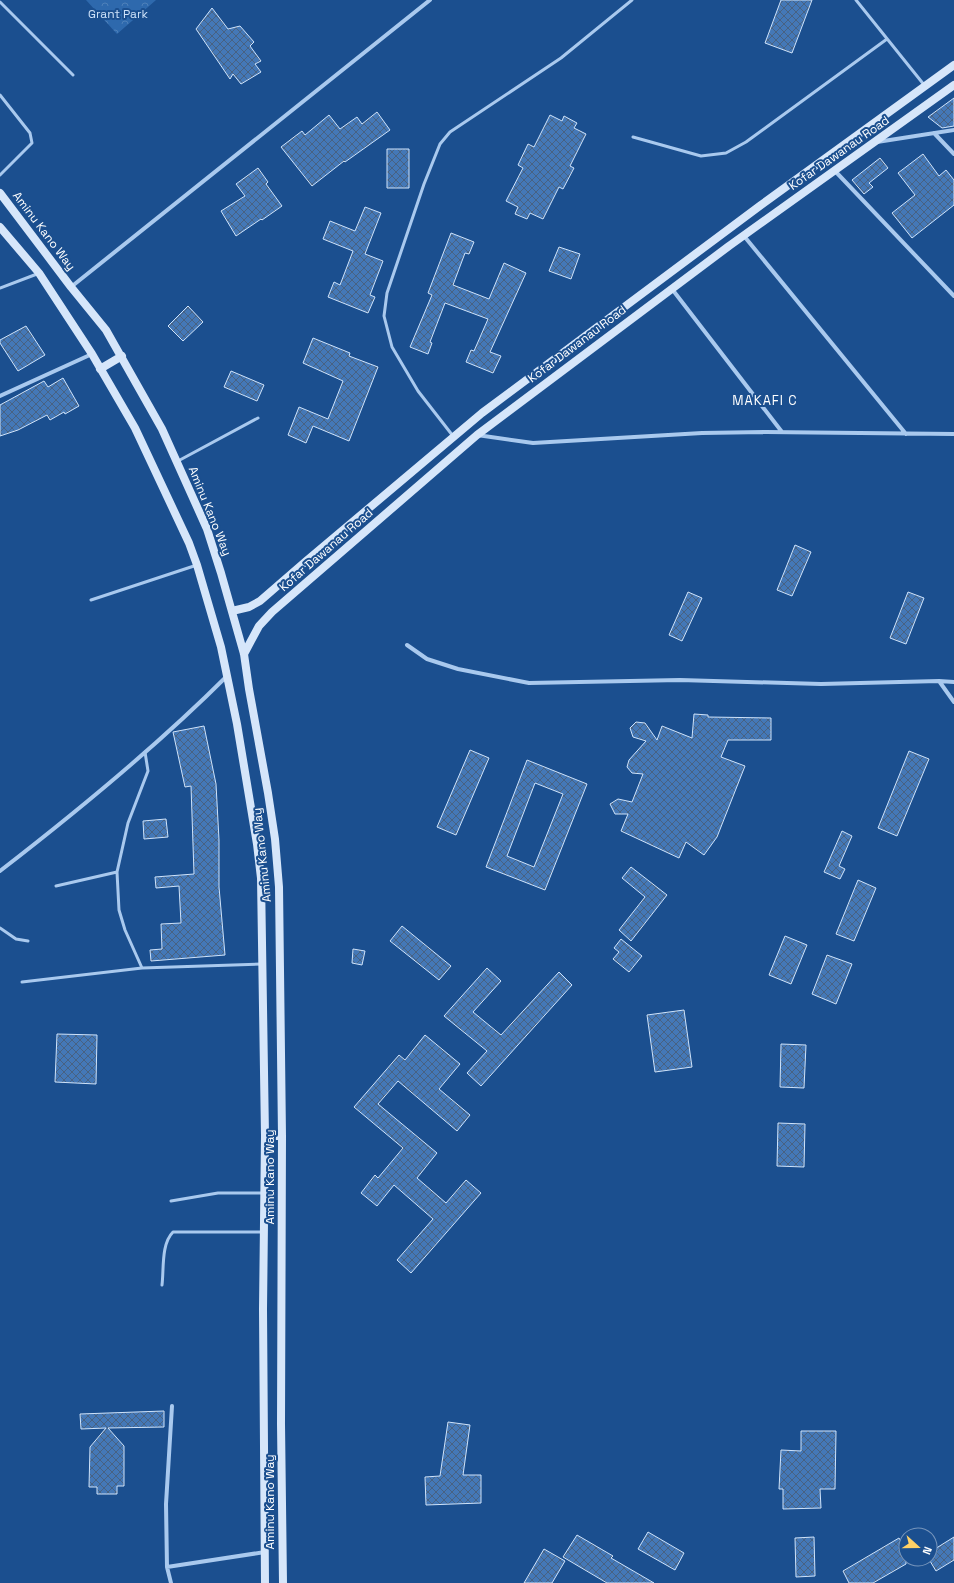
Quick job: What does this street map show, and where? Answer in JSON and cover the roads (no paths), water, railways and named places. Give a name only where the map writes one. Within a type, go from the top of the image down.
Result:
[{"type":"main road","name":"Kofar Dawanau Road","points":[[232,611],[249,607],[260,601],[482,413],[954,65]]},
{"type":"main road","name":"Kofar Dawanau Road","points":[[244,654],[260,626],[272,612],[477,435],[672,288],[954,85]]},
{"type":"main road","name":"Aminu Kano Way","points":[[0,193],[71,287],[106,330],[122,356],[162,430],[207,529],[222,573],[244,654],[248,688],[268,793],[275,839],[279,887],[282,1136],[281,1424],[283,1583]]},
{"type":"main road","name":"Aminu Kano Way","points":[[0,227],[39,273],[92,354],[135,428],[197,565],[228,675],[257,844],[261,878],[265,1136],[265,1583]]},
{"type":"main road","points":[[100,369],[122,356]]},
{"type":"main road","points":[[265,1136],[282,1136]]},
{"type":"street","points":[[71,287],[430,0]]},
{"type":"street","points":[[875,143],[954,130]]},
{"type":"street","points":[[934,133],[954,154]]},
{"type":"street","points":[[835,170],[954,296]]},
{"type":"street","points":[[744,236],[906,434]]},
{"type":"street","points":[[672,288],[782,432]]},
{"type":"street","points":[[0,396],[92,354]]},
{"type":"street","points":[[477,435],[533,443],[702,433],[782,432],[954,434]]},
{"type":"street","points":[[407,645],[427,658],[458,669],[529,684],[680,680],[821,684],[939,681],[954,682]]},
{"type":"street","points":[[0,871],[53,830],[145,752],[199,704],[228,675]]},
{"type":"street","points":[[939,681],[954,702]]},
{"type":"street","points":[[171,1583],[167,1567],[166,1504],[172,1406]]},
{"type":"street","points":[[167,1567],[265,1552]]},
{"type":"lane","points":[[454,437],[418,391],[392,347],[384,316],[388,294],[424,184],[440,144],[450,132],[561,58],[632,0]]},
{"type":"lane","points":[[856,0],[925,86]]},
{"type":"lane","points":[[0,2],[73,75]]},
{"type":"lane","points":[[633,137],[701,156],[726,153],[746,142],[887,39]]},
{"type":"lane","points":[[0,94],[30,133],[32,143],[0,175]]},
{"type":"lane","points":[[0,288],[39,273]]},
{"type":"lane","points":[[176,462],[258,418]]},
{"type":"lane","points":[[91,600],[197,565]]},
{"type":"lane","points":[[142,968],[125,930],[119,910],[117,872],[128,823],[147,778],[148,764],[145,752]]},
{"type":"lane","points":[[56,886],[117,872]]},
{"type":"lane","points":[[0,928],[16,940],[28,941]]},
{"type":"lane","points":[[22,982],[142,968],[262,964]]},
{"type":"lane","points":[[171,1201],[218,1193],[264,1193]]},
{"type":"lane","points":[[162,1285],[166,1244],[168,1237],[173,1232],[264,1232]]},
{"type":"district","name":"MAKAFI C","points":[[765,400]]},
{"type":"park label","name":"Grant Park","points":[[118,14]]}]
